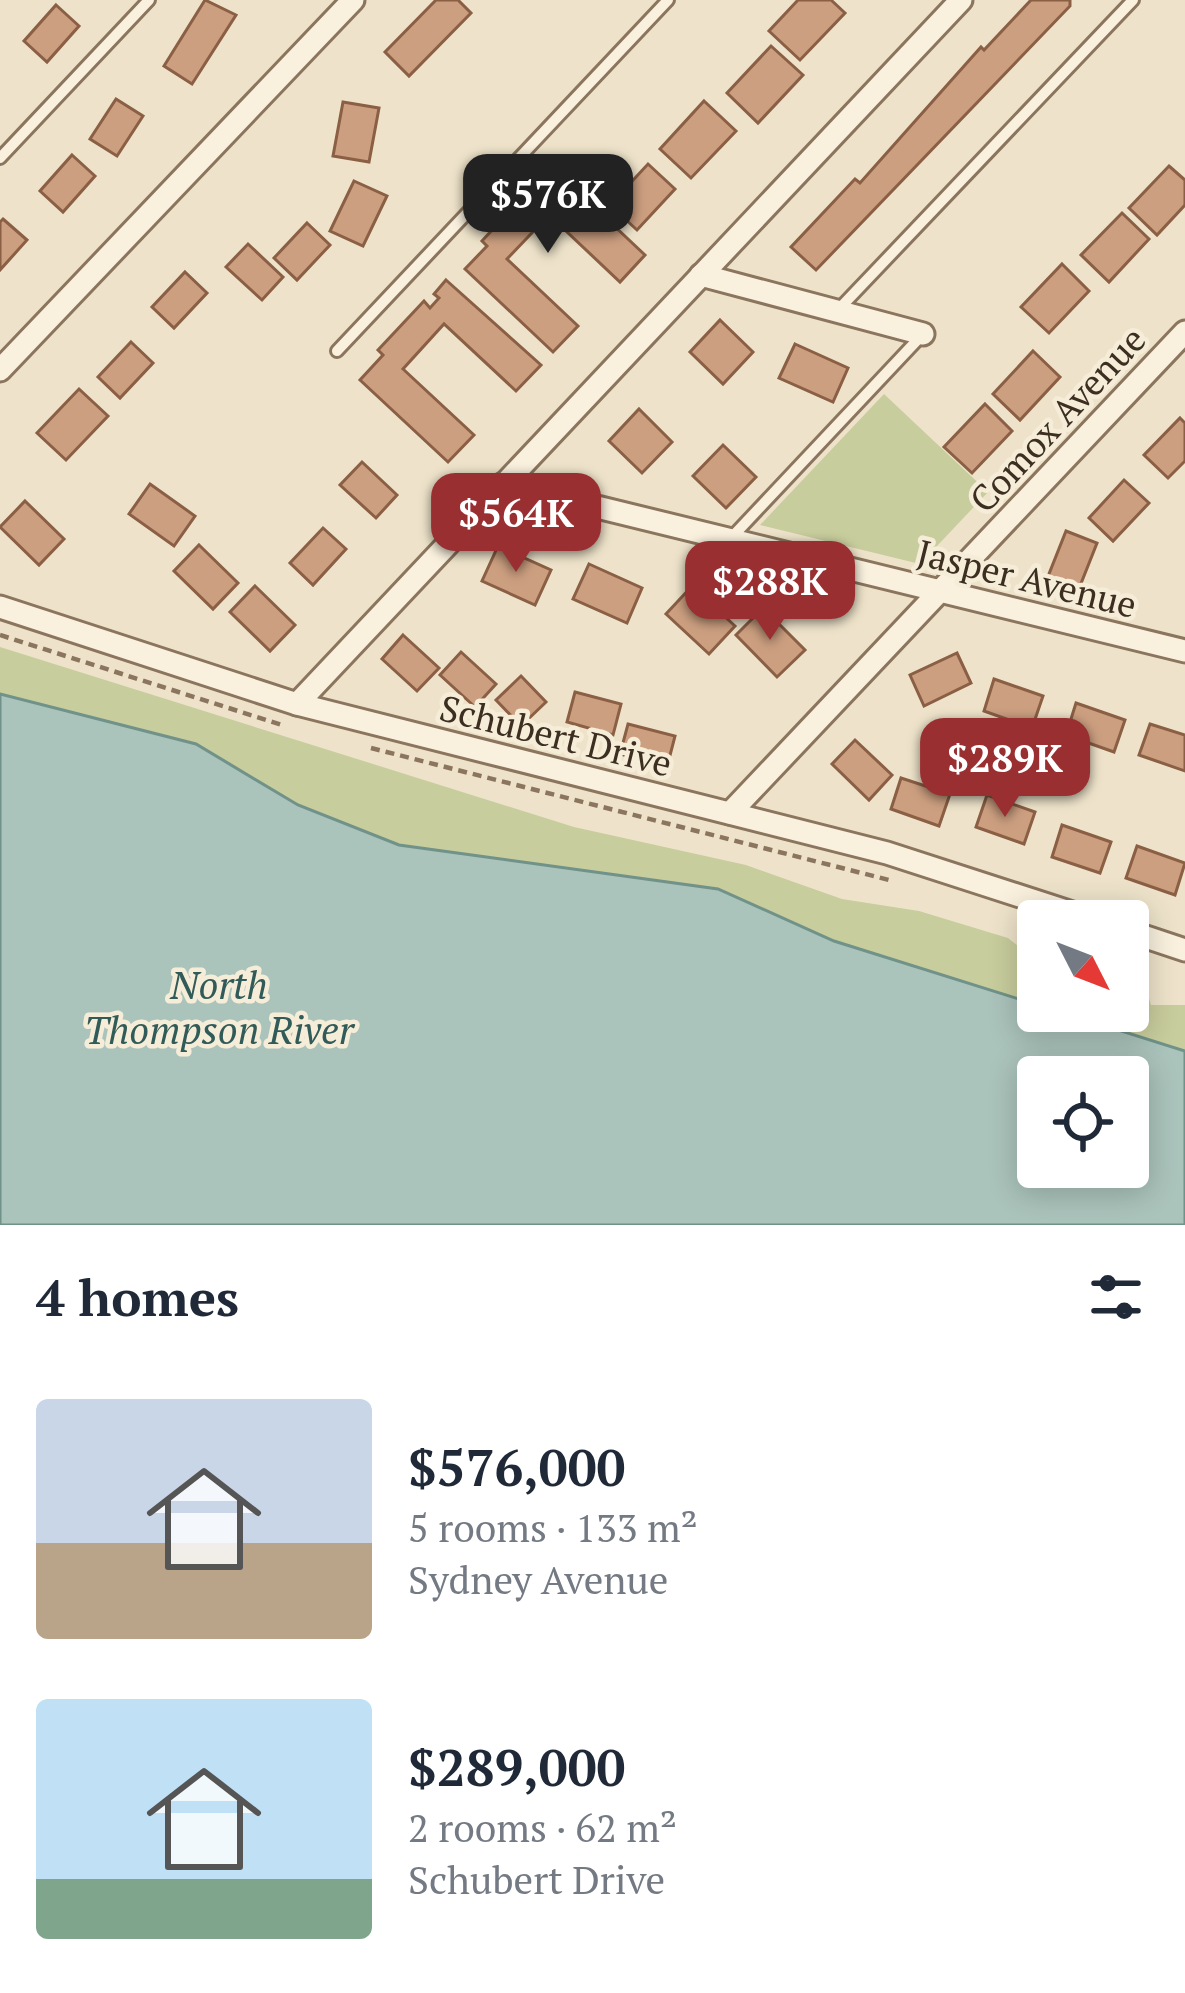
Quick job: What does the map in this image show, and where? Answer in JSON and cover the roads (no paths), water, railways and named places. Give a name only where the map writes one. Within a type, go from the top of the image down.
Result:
[{"type":"street","points":[[0,370],[353,0]]},
{"type":"street","points":[[297,704],[961,0]]},
{"type":"street","points":[[701,274],[923,334]]},
{"type":"street","name":"Comox Avenue","points":[[730,813],[1185,332]]},
{"type":"street","name":"Jasper Avenue","points":[[503,484],[1185,651]]},
{"type":"street","name":"Schubert Drive","points":[[0,607],[297,704],[887,853],[1032,900]]},
{"type":"street","points":[[1149,938],[1185,950]]},
{"type":"lane","points":[[0,158],[149,0]]},
{"type":"lane","points":[[337,351],[668,0]]},
{"type":"lane","points":[[838,310],[1133,0]]},
{"type":"lane","points":[[730,540],[923,334]]},
{"type":"water","name":"North Thompson River","points":[[0,694],[196,744],[298,805],[399,845],[718,889],[834,941],[1017,998],[1017,1032],[1125,1032],[1185,1051],[1185,1225],[0,1225]]}]
